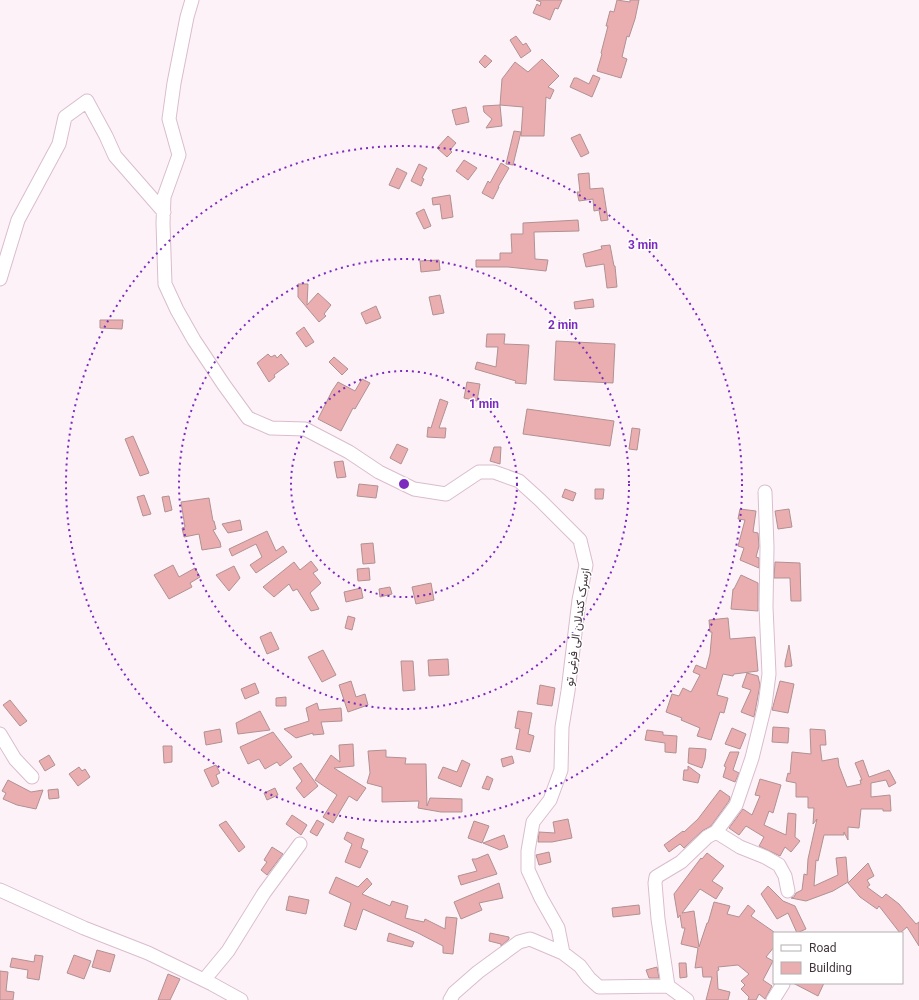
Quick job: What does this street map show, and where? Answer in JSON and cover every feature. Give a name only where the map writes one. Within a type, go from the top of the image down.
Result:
[{"type":"street","name":"ازسرک کندلان الی فرغی تو","points":[[192,0],[187,17],[174,84],[169,119],[179,155],[164,197],[165,284],[176,310],[224,385],[248,418],[271,428],[305,429],[349,452],[379,472],[414,489],[446,494],[479,472],[494,472],[519,481],[580,540],[586,565],[579,600],[562,727],[561,770],[550,800],[533,822],[528,851],[528,870],[541,898],[558,928],[563,953]]},
{"type":"street","points":[[0,280],[18,220],[59,144],[66,117],[87,102],[106,136],[115,156],[164,212]]},
{"type":"street","points":[[668,986],[658,919],[655,883],[656,877],[681,862],[707,837],[716,832],[736,805],[752,758],[765,704],[769,674],[766,607],[767,547],[765,492]]},
{"type":"street","points":[[0,734],[15,758],[32,777]]},
{"type":"street","points":[[716,832],[740,847],[765,857],[779,865],[785,876],[788,891]]},
{"type":"street","points":[[204,980],[228,952],[264,893],[300,844]]},
{"type":"street","points":[[0,890],[84,928],[148,953],[204,980],[240,1000]]},
{"type":"street","points":[[450,1000],[454,993],[478,972],[519,942],[530,940],[563,953],[580,966],[589,978],[599,987],[668,986],[687,1000]]},
{"type":"street","points":[[773,1000],[783,984]]},
{"type":"building","points":[[536,0],[562,0],[558,9],[555,8],[550,20],[533,13],[537,4],[540,6],[541,2]]},
{"type":"building","points":[[617,0],[630,2],[630,0],[639,0],[635,19],[629,37],[627,36],[622,57],[627,59],[621,78],[597,71],[602,54],[610,11],[614,12]]},
{"type":"building","points":[[516,36],[523,45],[526,43],[531,51],[521,58],[510,40]]},
{"type":"building","points":[[485,55],[492,61],[485,68],[479,62]]},
{"type":"building","points":[[542,59],[559,76],[548,87],[554,90],[550,99],[546,97],[544,136],[521,136],[523,107],[500,105],[502,79],[515,62],[528,72]]},
{"type":"building","points":[[593,75],[600,78],[592,97],[570,87],[574,78],[589,84]]},
{"type":"building","points":[[500,105],[502,126],[486,128],[492,119],[484,112],[483,106]]},
{"type":"building","points":[[466,107],[469,122],[456,125],[452,110]]},
{"type":"building","points":[[514,131],[521,132],[513,165],[506,164]]},
{"type":"building","points":[[580,134],[589,153],[581,157],[571,138]]},
{"type":"building","points":[[448,136],[456,143],[450,150],[452,152],[447,157],[437,148]]},
{"type":"building","points":[[464,160],[477,168],[468,180],[456,171]]},
{"type":"building","points":[[501,163],[509,168],[493,199],[482,193],[488,181],[490,183]]},
{"type":"building","points":[[419,164],[427,168],[422,178],[424,179],[421,186],[411,181]]},
{"type":"building","points":[[397,168],[407,173],[399,189],[389,185]]},
{"type":"building","points":[[589,173],[590,189],[603,188],[608,220],[601,221],[599,210],[594,211],[593,199],[579,201],[577,192],[580,192],[578,174]]},
{"type":"building","points":[[450,195],[453,217],[442,219],[440,204],[433,205],[432,198]]},
{"type":"building","points":[[424,209],[431,226],[424,229],[416,213]]},
{"type":"building","points":[[578,220],[579,231],[534,232],[535,259],[548,260],[546,271],[508,267],[476,267],[476,260],[500,260],[500,253],[512,253],[511,234],[523,234],[523,223]]},
{"type":"building","points":[[610,245],[615,266],[617,287],[607,288],[604,264],[586,267],[583,254],[602,249],[601,246]]},
{"type":"building","points":[[439,260],[440,270],[421,272],[420,261]]},
{"type":"building","points":[[298,284],[308,284],[307,305],[318,293],[331,305],[324,314],[326,316],[319,322],[298,297]]},
{"type":"building","points":[[440,295],[444,313],[433,315],[429,297]]},
{"type":"building","points":[[593,299],[594,307],[575,309],[574,302]]},
{"type":"building","points":[[376,306],[381,318],[366,324],[361,313]]},
{"type":"building","points":[[100,320],[123,320],[122,329],[100,328]]},
{"type":"building","points":[[304,327],[314,342],[306,347],[296,333]]},
{"type":"building","points":[[487,334],[505,334],[504,344],[529,345],[526,384],[515,383],[516,381],[475,369],[477,362],[496,367],[498,347],[486,347]]},
{"type":"building","points":[[556,341],[615,344],[613,383],[554,380]]},
{"type":"building","points":[[268,354],[271,357],[275,355],[277,358],[281,354],[289,364],[274,375],[275,377],[269,382],[257,363]]},
{"type":"building","points":[[334,357],[348,369],[342,375],[329,362]]},
{"type":"building","points":[[362,379],[370,383],[355,409],[353,408],[341,431],[318,419],[338,382],[355,391]]},
{"type":"building","points":[[467,382],[480,384],[477,401],[464,398]]},
{"type":"building","points":[[440,399],[448,402],[439,428],[446,428],[445,438],[427,437],[428,427],[431,428]]},
{"type":"building","points":[[527,409],[614,421],[610,446],[523,434]]},
{"type":"building","points":[[632,428],[640,429],[637,450],[629,449]]},
{"type":"building","points":[[133,436],[149,473],[140,476],[125,439]]},
{"type":"building","points":[[397,444],[408,449],[401,464],[390,458]]},
{"type":"building","points":[[494,447],[501,447],[500,464],[490,461]]},
{"type":"building","points":[[343,461],[346,477],[337,478],[334,462]]},
{"type":"building","points":[[359,484],[378,486],[376,498],[357,496]]},
{"type":"building","points":[[565,489],[576,493],[573,501],[562,497]]},
{"type":"building","points":[[595,489],[604,489],[603,499],[595,499]]},
{"type":"building","points":[[144,495],[151,514],[143,516],[137,497]]},
{"type":"building","points":[[169,496],[172,510],[165,512],[162,497]]},
{"type":"building","points":[[209,498],[216,529],[213,530],[220,542],[221,547],[202,550],[199,534],[184,537],[182,528],[185,527],[181,502]]},
{"type":"building","points":[[740,509],[756,511],[753,532],[758,533],[759,546],[756,557],[759,558],[759,568],[740,560],[744,548],[738,546],[745,520],[738,519]]},
{"type":"building","points":[[789,509],[792,527],[778,529],[775,511]]},
{"type":"building","points":[[240,520],[242,530],[228,533],[222,524]]},
{"type":"building","points":[[267,531],[276,551],[283,546],[287,552],[256,573],[250,565],[262,557],[256,544],[232,556],[229,549]]},
{"type":"building","points":[[373,543],[375,563],[363,564],[361,544]]},
{"type":"building","points":[[311,561],[318,570],[313,573],[321,583],[310,593],[319,609],[311,611],[297,589],[293,591],[289,584],[274,597],[263,587],[294,562],[300,570]]},
{"type":"building","points":[[775,562],[800,563],[801,601],[791,601],[790,578],[774,578]]},
{"type":"building","points":[[173,565],[179,577],[195,568],[200,577],[190,583],[192,587],[169,599],[154,575]]},
{"type":"building","points":[[234,566],[240,578],[229,591],[216,575]]},
{"type":"building","points":[[369,568],[370,580],[358,581],[357,569]]},
{"type":"building","points":[[741,575],[758,583],[758,611],[731,609],[733,589]]},
{"type":"building","points":[[431,583],[434,600],[416,604],[412,587]]},
{"type":"building","points":[[390,587],[392,594],[380,597],[379,589]]},
{"type":"building","points":[[361,588],[363,598],[346,602],[344,592]]},
{"type":"building","points":[[348,616],[355,618],[352,630],[345,628]]},
{"type":"building","points":[[728,618],[730,639],[755,637],[758,671],[734,674],[733,676],[723,674],[717,695],[728,698],[724,713],[720,712],[711,740],[697,736],[700,728],[681,720],[682,718],[666,712],[672,694],[679,696],[683,688],[691,692],[700,675],[693,672],[696,665],[706,669],[710,654],[712,632],[710,632],[709,620]]},
{"type":"building","points":[[271,632],[279,649],[267,654],[260,637]]},
{"type":"building","points":[[789,645],[792,666],[785,667],[785,663]]},
{"type":"building","points":[[323,650],[336,675],[322,682],[308,657]]},
{"type":"building","points":[[448,659],[449,675],[429,676],[428,660]]},
{"type":"building","points":[[401,661],[413,661],[415,690],[403,691]]},
{"type":"building","points":[[747,673],[758,676],[760,685],[754,717],[741,712],[751,690],[742,687]]},
{"type":"building","points":[[351,681],[356,697],[365,694],[368,705],[348,712],[339,685]]},
{"type":"building","points":[[780,681],[794,684],[788,713],[772,710]]},
{"type":"building","points":[[255,683],[259,693],[245,699],[241,689]]},
{"type":"building","points":[[540,685],[555,688],[552,706],[537,704]]},
{"type":"building","points":[[286,697],[286,706],[276,706],[276,698]]},
{"type":"building","points":[[10,700],[27,721],[20,726],[3,705]]},
{"type":"building","points":[[317,703],[319,710],[341,708],[342,721],[321,722],[324,734],[313,735],[313,733],[296,738],[284,729],[309,721],[306,708]]},
{"type":"building","points":[[260,711],[270,730],[238,734],[236,723]]},
{"type":"building","points":[[518,711],[532,713],[528,734],[534,736],[530,752],[516,749],[520,729],[515,728]]},
{"type":"building","points":[[773,727],[789,728],[788,743],[772,742]]},
{"type":"building","points":[[732,728],[746,734],[740,749],[725,744]]},
{"type":"building","points":[[220,729],[222,742],[206,745],[204,732]]},
{"type":"building","points":[[810,729],[825,730],[826,745],[820,745],[822,761],[838,758],[839,766],[847,787],[861,784],[860,780],[862,780],[855,763],[863,760],[869,777],[889,770],[896,783],[889,787],[886,780],[871,783],[871,797],[890,795],[891,811],[883,811],[883,809],[861,809],[859,828],[848,827],[848,840],[844,832],[844,835],[824,835],[818,861],[816,860],[814,886],[838,875],[836,858],[846,857],[848,882],[833,891],[806,901],[791,898],[802,890],[804,874],[807,875],[808,859],[817,819],[813,824],[814,808],[808,808],[808,797],[796,797],[796,783],[786,781],[788,773],[790,774],[792,752],[811,754]]},
{"type":"building","points":[[647,730],[663,732],[663,735],[677,736],[676,753],[665,752],[665,743],[645,740]]},
{"type":"building","points":[[273,732],[292,757],[280,766],[277,762],[265,769],[259,759],[248,764],[240,747]]},
{"type":"building","points":[[353,744],[354,766],[334,768],[366,788],[357,801],[349,796],[333,823],[323,817],[337,795],[315,780],[331,755],[340,762],[339,745]]},
{"type":"building","points":[[163,746],[172,746],[172,762],[164,763]]},
{"type":"building","points":[[689,748],[706,749],[702,768],[688,763]]},
{"type":"building","points":[[386,750],[386,757],[406,758],[405,764],[426,764],[427,806],[430,798],[462,799],[462,812],[441,812],[418,808],[419,801],[382,802],[382,787],[367,783],[370,773],[368,751]]},
{"type":"building","points":[[730,752],[739,752],[733,770],[739,773],[735,782],[723,777],[726,767],[724,766]]},
{"type":"building","points":[[49,755],[55,765],[45,771],[39,761]]},
{"type":"building","points":[[512,756],[514,763],[503,767],[501,759]]},
{"type":"building","points":[[462,760],[470,764],[461,787],[438,778],[443,767],[457,772]]},
{"type":"building","points":[[301,763],[318,786],[304,798],[296,788],[302,781],[293,768]]},
{"type":"building","points":[[216,765],[220,773],[216,775],[219,783],[212,787],[204,770]]},
{"type":"building","points":[[688,766],[700,775],[698,783],[683,780],[684,770],[688,770]]},
{"type":"building","points":[[79,767],[82,771],[85,769],[90,777],[78,786],[69,774]]},
{"type":"building","points":[[487,776],[493,779],[489,790],[482,788]]},
{"type":"building","points":[[760,779],[781,785],[773,813],[769,811],[764,825],[786,835],[788,813],[796,814],[795,837],[800,841],[791,852],[785,847],[780,856],[759,846],[764,837],[746,826],[739,835],[729,828],[743,809],[752,815],[760,796],[755,795]]},
{"type":"building","points":[[8,780],[31,792],[43,790],[36,809],[17,805],[3,799],[6,793],[2,791]]},
{"type":"building","points":[[275,788],[278,795],[267,800],[264,793]]},
{"type":"building","points":[[58,789],[59,798],[49,799],[48,790]]},
{"type":"building","points":[[720,790],[730,797],[729,801],[711,826],[702,831],[684,848],[680,844],[669,852],[664,845],[683,831],[684,832],[698,819]]},
{"type":"building","points":[[292,815],[307,825],[301,835],[286,824]]},
{"type":"building","points":[[568,819],[572,838],[552,842],[538,842],[539,832],[555,833],[553,822]]},
{"type":"building","points":[[317,820],[324,824],[317,836],[310,832]]},
{"type":"building","points":[[226,821],[245,847],[239,852],[219,825]]},
{"type":"building","points":[[474,821],[489,826],[482,843],[468,838]]},
{"type":"building","points":[[347,832],[364,839],[361,848],[368,851],[360,868],[345,862],[352,844],[344,839]]},
{"type":"building","points":[[504,835],[508,847],[500,850],[483,843]]},
{"type":"building","points":[[272,847],[283,854],[267,875],[261,870],[267,862],[264,860]]},
{"type":"building","points":[[549,852],[551,862],[539,865],[536,855]]},
{"type":"building","points":[[707,853],[724,866],[712,881],[723,888],[716,899],[700,889],[682,913],[694,911],[699,947],[714,902],[730,906],[727,914],[739,917],[748,905],[755,911],[751,916],[774,932],[773,948],[766,957],[773,961],[763,980],[772,986],[765,999],[759,994],[756,1000],[748,1000],[749,997],[741,989],[745,985],[741,981],[749,974],[738,965],[718,967],[718,989],[730,992],[728,1000],[706,1000],[712,977],[703,977],[702,967],[695,968],[698,948],[681,944],[685,928],[682,928],[680,915],[678,918],[674,894],[701,858],[702,859]]},
{"type":"building","points":[[488,854],[497,874],[461,885],[458,876],[477,871],[472,859]]},
{"type":"building","points":[[868,863],[874,876],[867,880],[870,885],[867,887],[882,898],[886,894],[899,904],[916,924],[919,922],[919,946],[907,927],[899,932],[879,906],[877,909],[860,897],[848,883]]},
{"type":"building","points":[[336,877],[358,887],[367,878],[372,884],[362,894],[390,906],[392,901],[408,906],[405,918],[424,922],[425,919],[445,929],[446,917],[457,918],[453,954],[443,953],[443,946],[418,933],[363,909],[356,930],[344,926],[351,903],[329,893]]},
{"type":"building","points":[[499,883],[503,898],[479,903],[482,910],[461,919],[454,902]]},
{"type":"building","points":[[768,886],[783,901],[795,906],[806,929],[797,932],[788,913],[777,919],[761,894]]},
{"type":"building","points":[[289,896],[309,900],[306,914],[286,910]]},
{"type":"building","points":[[639,905],[640,914],[613,917],[612,908]]},
{"type":"building","points":[[389,933],[414,942],[412,947],[387,941]]},
{"type":"building","points":[[490,933],[509,937],[509,939],[501,946],[501,944],[489,941]]},
{"type":"building","points":[[97,950],[115,955],[110,972],[92,967]]},
{"type":"building","points":[[35,955],[43,956],[39,980],[27,978],[28,970],[10,967],[12,958],[34,962]]},
{"type":"building","points":[[74,955],[91,961],[84,979],[67,973]]},
{"type":"building","points":[[679,963],[686,963],[687,977],[680,978]]},
{"type":"building","points":[[657,967],[659,978],[649,978],[646,970]]},
{"type":"building","points":[[0,971],[8,972],[6,991],[14,992],[13,1000],[0,1000]]},
{"type":"building","points":[[168,974],[180,979],[170,1000],[158,1000]]},
{"type":"building","points":[[795,984],[824,984],[818,996]]}]
